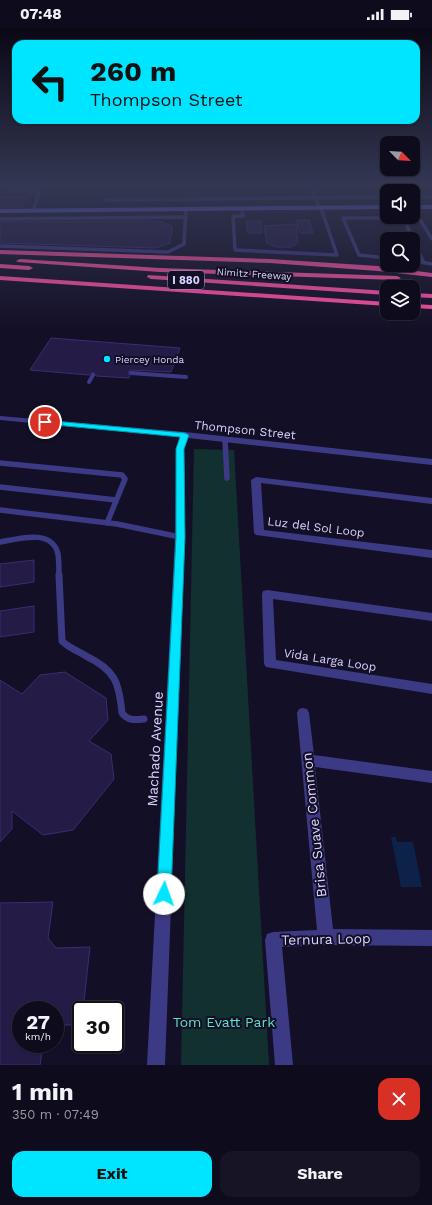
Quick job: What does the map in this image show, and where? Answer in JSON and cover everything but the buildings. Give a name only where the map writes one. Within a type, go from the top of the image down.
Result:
[{"type":"highway","points":[[0,252],[329,264],[381,268],[432,275]]},
{"type":"highway","points":[[0,260],[160,270],[432,279]]},
{"type":"highway","name":"Nimitz Freeway","points":[[0,266],[183,280],[380,293]]},
{"type":"highway","name":"Nimitz Freeway","points":[[0,278],[380,304]]},
{"type":"highway","points":[[420,295],[432,296]]},
{"type":"highway","points":[[420,306],[432,307]]},
{"type":"street","name":"Thompson Street","points":[[0,418],[185,435],[432,462]]},
{"type":"street","name":"Machado Avenue","points":[[156,1065],[180,537],[180,449],[185,435]]},
{"type":"street","name":"Luz del Sol Loop","points":[[432,501],[256,480],[259,533],[432,554]]},
{"type":"street","name":"Vida Larga Loop","points":[[432,617],[267,594],[270,664],[432,689]]},
{"type":"street","name":"Brisa Suave Common","points":[[303,713],[326,938]]},
{"type":"street","points":[[308,760],[432,777]]},
{"type":"street","name":"Ternura Loop","points":[[284,1065],[273,940],[326,938],[432,938]]},
{"type":"lane","points":[[0,246],[168,252],[184,244],[185,234]]},
{"type":"lane","points":[[234,234],[234,250],[337,255],[330,234]]},
{"type":"lane","points":[[350,234],[359,255],[380,257]]},
{"type":"lane","points":[[420,253],[424,261],[420,262]]},
{"type":"lane","points":[[420,262],[432,264]]},
{"type":"lane","points":[[131,373],[186,377]]},
{"type":"lane","points":[[89,382],[93,375]]},
{"type":"lane","points":[[225,440],[227,478]]},
{"type":"lane","points":[[0,463],[122,475],[124,479],[106,523]]},
{"type":"lane","points":[[0,487],[116,500]]},
{"type":"lane","points":[[0,510],[106,523],[180,537]]},
{"type":"lane","points":[[0,542],[42,536],[54,543],[58,554],[62,641],[67,646],[105,666],[114,674],[119,683],[122,713],[124,717],[131,720],[144,719]]},
{"type":"green space","name":"Tom Evatt Park","points":[[194,449],[234,450],[269,1065],[181,1065]]},
{"type":"water","points":[[391,837],[396,837],[397,842],[413,842],[422,887],[401,887]]},
{"type":"place","name":"Piercey Honda","points":[[107,359]]},
{"type":"route","points":[[45,422],[185,435],[180,449],[180,537],[164,894]]}]
